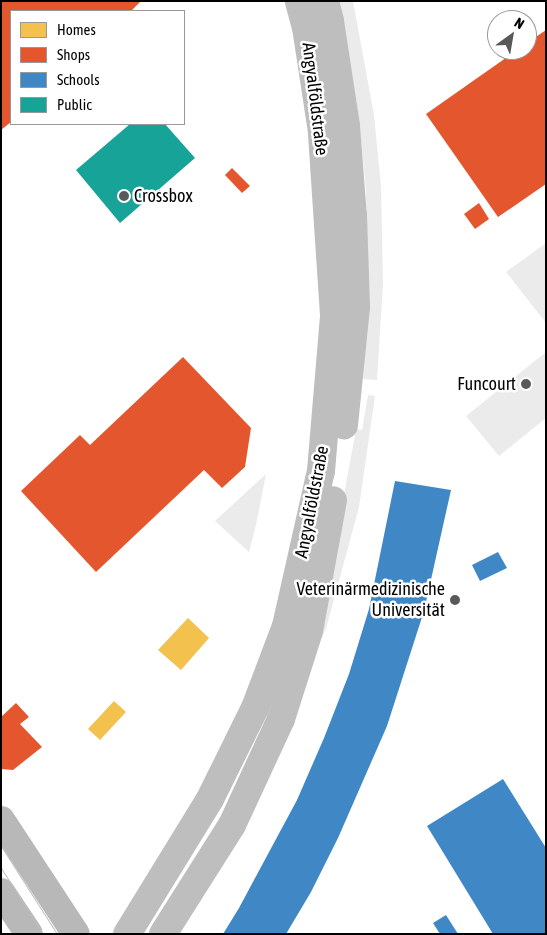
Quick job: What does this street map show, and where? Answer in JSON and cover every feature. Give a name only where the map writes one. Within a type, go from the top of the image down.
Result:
[{"type":"main road","name":"Angyalföldstraße","points":[[127,934],[210,799],[256,708],[286,626],[322,471],[334,315],[322,132],[306,28],[299,1]]},
{"type":"main road","name":"Angyalföldstraße","points":[[163,934],[232,825],[280,719],[309,631],[340,466],[356,307],[353,216],[346,126],[330,21],[325,1]]},
{"type":"main road","points":[[1,820],[76,934]]},
{"type":"main road","points":[[1,892],[29,934]]},
{"type":"shaded area","points":[[338,1],[353,1],[374,115],[381,187],[383,283],[377,380],[363,379],[368,296],[366,190],[358,111]]},
{"type":"shaded area","points":[[546,243],[546,323],[506,272]]},
{"type":"shaded area","name":"Funcourt","points":[[546,352],[546,418],[499,456],[466,416]]},
{"type":"shaded area","points":[[368,395],[375,396],[359,507],[326,629],[323,634],[319,633],[356,429],[362,430]]},
{"type":"shaded area","points":[[266,474],[256,525],[249,552],[215,521]]},
{"type":"building: Homes","points":[[188,618],[209,638],[181,670],[158,650]]},
{"type":"building: Homes","points":[[114,701],[126,712],[100,740],[88,729]]},
{"type":"building: Shops","points":[[1,1],[141,1],[132,10],[10,10],[10,123],[1,130]]},
{"type":"building: Shops","points":[[546,30],[546,184],[498,217],[426,114],[503,60],[537,60],[537,36]]},
{"type":"building: Shops","points":[[232,168],[250,186],[242,193],[225,175]]},
{"type":"building: Shops","points":[[479,203],[489,219],[475,229],[464,214]]},
{"type":"building: Shops","points":[[183,357],[251,428],[245,467],[222,488],[204,470],[96,572],[21,491],[80,435],[90,445]]},
{"type":"building: Shops","points":[[16,703],[29,717],[20,724],[42,747],[13,770],[1,769],[1,717]]},
{"type":"building: Schools","points":[[395,481],[451,490],[424,611],[387,726],[338,838],[311,892],[286,934],[223,934],[297,800],[349,674],[369,609]]},
{"type":"building: Schools","points":[[498,552],[507,568],[480,581],[472,565]]},
{"type":"building: Schools","points":[[503,779],[546,848],[546,934],[493,934],[427,826]]},
{"type":"building: Schools","points":[[446,915],[458,934],[440,934],[433,923]]},
{"type":"building: Public","name":"Crossbox","points":[[129,125],[166,125],[195,158],[120,223],[76,170]]},
{"type":"tram line","points":[[1,846],[57,934]]},
{"type":"tram line","points":[[1,868],[43,934]]},
{"type":"place","name":"Crossbox","points":[[124,196]]},
{"type":"place","name":"Funcourt","points":[[526,384]]},
{"type":"place","name":"Veterinärmedizinische Universität","points":[[455,600]]}]
